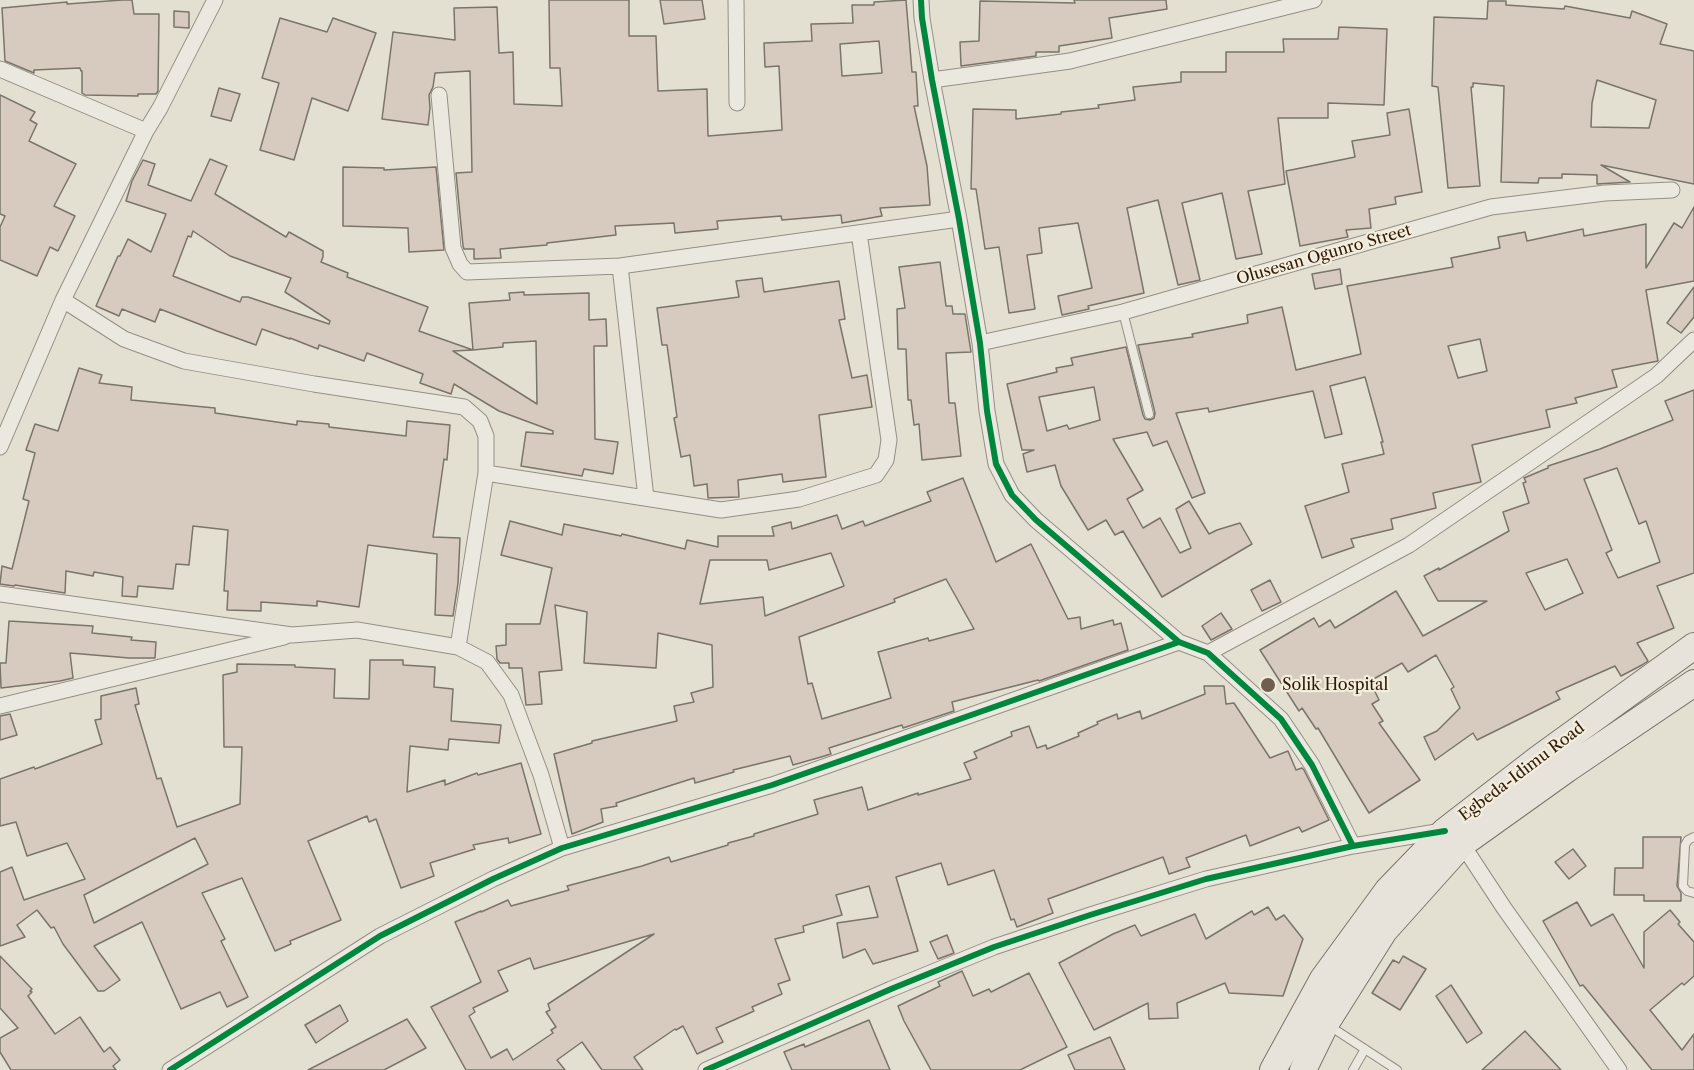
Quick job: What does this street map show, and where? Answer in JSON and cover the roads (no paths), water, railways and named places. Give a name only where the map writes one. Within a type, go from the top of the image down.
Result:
[{"type":"main road","name":"Egbeda-Idimu Road","points":[[1273,1070],[1323,979],[1388,890],[1454,837],[1538,759],[1694,646]]},
{"type":"main road","name":"Egbeda-Idimu Road","points":[[1303,1070],[1326,1023],[1384,931],[1454,837],[1567,769],[1694,683]]},
{"type":"street","points":[[0,447],[63,300],[146,131],[215,0]]},
{"type":"street","points":[[736,0],[737,103]]},
{"type":"street","points":[[921,0],[932,80],[980,343],[987,411],[996,464],[1012,495],[1036,520],[1179,642],[1208,653],[1281,719],[1312,765],[1353,846]]},
{"type":"street","points":[[932,80],[1070,61],[1314,0]]},
{"type":"street","points":[[0,69],[146,131]]},
{"type":"street","points":[[440,95],[453,248],[460,264],[467,272],[620,266],[958,219]]},
{"type":"street","name":"Olusesan Ogunro Street","points":[[980,343],[1123,312],[1491,207],[1605,193],[1672,190]]},
{"type":"street","points":[[486,473],[721,510],[799,500],[876,475],[886,460],[889,440],[859,233]]},
{"type":"street","points":[[620,266],[646,498]]},
{"type":"street","points":[[63,300],[124,339],[184,361],[464,407],[480,421],[486,436],[486,473],[458,647]]},
{"type":"street","points":[[1208,653],[1409,545],[1656,376],[1694,340]]},
{"type":"street","points":[[0,594],[292,634]]},
{"type":"street","points":[[0,706],[292,634],[357,630],[458,647],[488,662],[511,696],[541,775],[562,848]]},
{"type":"street","points":[[170,1070],[380,936],[493,879],[562,848],[772,785],[1179,642]]},
{"type":"street","points":[[706,1070],[993,947],[1080,918],[1206,879],[1353,846],[1454,837],[1619,1070]]},
{"type":"lane","points":[[1123,312],[1149,414]]},
{"type":"lane","points":[[1694,837],[1685,845],[1683,886],[1687,891],[1694,892]]},
{"type":"lane","points":[[1326,1023],[1397,1070]]},
{"type":"lane","points":[[1353,1070],[1365,1049]]},
{"type":"place","name":"Solik Hospital","points":[[1268,685]]}]
